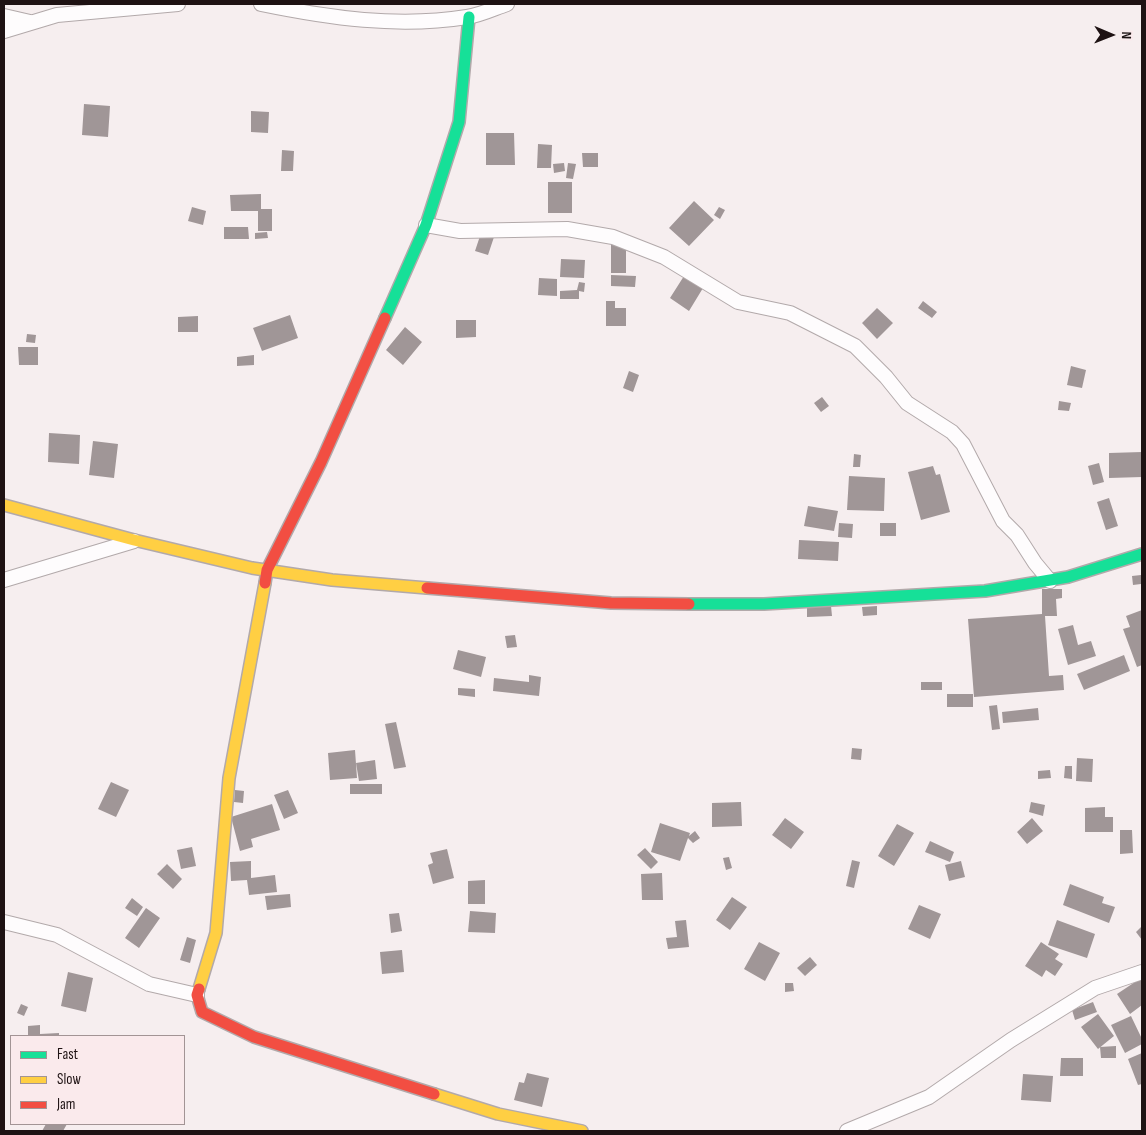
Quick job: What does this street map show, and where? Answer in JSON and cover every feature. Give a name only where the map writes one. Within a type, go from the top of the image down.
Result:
[{"type":"street","points":[[4,31],[57,15],[178,4]]},
{"type":"street","points":[[261,4],[307,13],[398,23],[469,17],[508,4]]},
{"type":"street","points":[[4,16],[31,22]]},
{"type":"street","points":[[469,17],[459,122],[426,225],[321,462],[266,570],[229,778],[216,933],[197,995],[202,1012],[254,1037],[498,1114],[582,1131]]},
{"type":"street","points":[[426,225],[460,230],[567,229],[613,237],[664,257],[738,302],[790,313],[855,346],[907,403],[952,432],[963,444],[1002,521],[1017,534],[1035,563],[1050,581]]},
{"type":"street","points":[[4,506],[134,540],[266,570],[332,580],[403,587],[612,603],[764,604],[985,591],[1068,577],[1142,554]]},
{"type":"street","points":[[4,580],[134,540]]},
{"type":"street","points":[[4,922],[57,935],[149,984],[197,995]]},
{"type":"street","points":[[847,1131],[929,1097],[1012,1040],[1096,988],[1142,972]]},
{"type":"building","points":[[84,104],[110,106],[108,137],[82,135]]},
{"type":"building","points":[[251,111],[269,112],[268,133],[251,132]]},
{"type":"building","points":[[486,133],[514,133],[515,165],[486,165]]},
{"type":"building","points":[[538,144],[552,145],[551,168],[537,168]]},
{"type":"building","points":[[282,150],[294,151],[293,171],[281,171]]},
{"type":"building","points":[[582,153],[598,153],[598,167],[583,167]]},
{"type":"building","points":[[564,163],[565,171],[554,173],[553,164]]},
{"type":"building","points":[[568,163],[576,164],[573,179],[566,178]]},
{"type":"building","points":[[548,182],[572,182],[572,213],[548,213]]},
{"type":"building","points":[[261,194],[261,209],[272,209],[272,231],[258,231],[258,211],[231,211],[230,195]]},
{"type":"building","points":[[694,201],[714,220],[689,246],[669,228]]},
{"type":"building","points":[[192,207],[206,211],[203,225],[188,221]]},
{"type":"building","points":[[719,207],[725,210],[720,219],[714,215]]},
{"type":"building","points":[[224,227],[248,227],[249,239],[224,239]]},
{"type":"building","points":[[267,232],[268,238],[255,239],[255,233]]},
{"type":"building","points":[[481,233],[494,237],[488,255],[475,251]]},
{"type":"building","points":[[611,244],[626,244],[626,273],[611,273]]},
{"type":"building","points":[[561,259],[585,260],[584,278],[560,277]]},
{"type":"building","points":[[611,275],[636,276],[635,287],[611,286]]},
{"type":"building","points":[[684,276],[703,288],[689,311],[670,298]]},
{"type":"building","points":[[539,278],[557,279],[557,296],[538,295]]},
{"type":"building","points":[[579,282],[585,283],[584,292],[579,291],[579,299],[560,299],[560,291],[577,290]]},
{"type":"building","points":[[606,301],[615,301],[615,308],[626,308],[626,326],[606,326]]},
{"type":"building","points":[[923,301],[937,312],[932,318],[918,308]]},
{"type":"building","points":[[877,308],[893,323],[877,339],[862,323]]},
{"type":"building","points":[[290,315],[298,338],[262,351],[253,328]]},
{"type":"building","points":[[198,316],[198,332],[178,332],[178,317]]},
{"type":"building","points":[[456,320],[476,320],[476,337],[456,338]]},
{"type":"building","points":[[405,327],[422,342],[403,365],[386,350]]},
{"type":"building","points":[[27,334],[36,335],[35,343],[26,342]]},
{"type":"building","points":[[18,347],[38,347],[38,365],[19,365]]},
{"type":"building","points":[[254,355],[254,365],[237,366],[237,357]]},
{"type":"building","points":[[1071,366],[1086,370],[1082,388],[1067,385]]},
{"type":"building","points":[[629,371],[639,375],[633,392],[623,388]]},
{"type":"building","points":[[822,397],[829,406],[821,412],[814,403]]},
{"type":"building","points":[[1059,401],[1071,403],[1069,411],[1058,410]]},
{"type":"building","points":[[49,433],[80,435],[79,464],[48,462]]},
{"type":"building","points":[[93,441],[118,444],[114,478],[89,475]]},
{"type":"building","points":[[1142,452],[1142,477],[1109,478],[1109,453]]},
{"type":"building","points":[[854,454],[861,455],[860,467],[853,467]]},
{"type":"building","points":[[1099,463],[1104,482],[1093,485],[1088,466]]},
{"type":"building","points":[[933,466],[936,475],[940,474],[950,512],[921,520],[908,472]]},
{"type":"building","points":[[849,476],[885,478],[884,511],[847,510]]},
{"type":"building","points":[[1109,498],[1118,526],[1106,530],[1097,502]]},
{"type":"building","points":[[808,506],[838,511],[834,531],[804,526]]},
{"type":"building","points":[[839,523],[853,524],[852,538],[838,537]]},
{"type":"building","points":[[880,523],[896,523],[896,536],[880,536]]},
{"type":"building","points":[[799,540],[839,542],[838,561],[798,559]]},
{"type":"building","points":[[1141,575],[1141,584],[1133,585],[1132,576]]},
{"type":"building","points":[[1042,589],[1062,589],[1062,598],[1056,599],[1057,616],[1045,616],[1049,676],[1063,675],[1064,690],[974,697],[968,619],[1042,614]]},
{"type":"building","points":[[807,606],[831,606],[832,616],[807,617]]},
{"type":"building","points":[[877,606],[877,615],[863,616],[862,607]]},
{"type":"building","points":[[1142,610],[1142,665],[1137,667],[1123,629],[1130,627],[1126,616]]},
{"type":"building","points":[[1073,625],[1078,645],[1091,641],[1096,656],[1068,665],[1058,629]]},
{"type":"building","points":[[515,635],[517,647],[507,648],[505,636]]},
{"type":"building","points":[[458,650],[486,657],[481,677],[453,669]]},
{"type":"building","points":[[1124,655],[1130,671],[1084,690],[1077,674]]},
{"type":"building","points":[[529,675],[541,677],[539,696],[493,691],[494,678],[529,682]]},
{"type":"building","points":[[921,682],[942,682],[942,690],[921,690]]},
{"type":"building","points":[[458,688],[475,689],[475,697],[458,695]]},
{"type":"building","points":[[947,694],[973,694],[973,707],[947,707]]},
{"type":"building","points":[[997,705],[1000,729],[992,730],[989,706]]},
{"type":"building","points":[[1038,708],[1039,720],[1003,723],[1002,712]]},
{"type":"building","points":[[396,722],[406,767],[394,769],[385,724]]},
{"type":"building","points":[[852,748],[862,749],[861,760],[851,759]]},
{"type":"building","points":[[355,750],[357,778],[330,780],[328,753]]},
{"type":"building","points":[[1077,758],[1093,759],[1092,782],[1076,781]]},
{"type":"building","points":[[375,760],[377,779],[359,781],[356,763]]},
{"type":"building","points":[[1065,766],[1072,766],[1072,779],[1064,778]]},
{"type":"building","points":[[1050,770],[1051,778],[1038,779],[1038,771]]},
{"type":"building","points":[[111,782],[129,790],[116,817],[98,809]]},
{"type":"building","points":[[350,784],[382,784],[382,794],[350,794]]},
{"type":"building","points":[[235,790],[244,791],[243,803],[234,802]]},
{"type":"building","points":[[288,790],[298,813],[284,819],[274,795]]},
{"type":"building","points":[[741,802],[742,826],[712,827],[712,803]]},
{"type":"building","points":[[1031,802],[1045,805],[1043,816],[1029,812]]},
{"type":"building","points":[[272,804],[280,830],[251,839],[253,847],[240,851],[231,817]]},
{"type":"building","points":[[1105,807],[1105,817],[1113,817],[1113,832],[1085,832],[1085,808]]},
{"type":"building","points":[[785,818],[804,832],[791,849],[772,835]]},
{"type":"building","points":[[1032,818],[1043,831],[1027,844],[1017,832]]},
{"type":"building","points":[[660,823],[690,833],[689,836],[695,831],[700,838],[693,843],[688,838],[680,861],[651,852]]},
{"type":"building","points":[[897,824],[914,833],[894,866],[878,856]]},
{"type":"building","points":[[1120,830],[1132,830],[1133,853],[1120,854]]},
{"type":"building","points":[[930,841],[954,852],[950,862],[925,852]]},
{"type":"building","points":[[192,847],[196,866],[181,869],[177,850]]},
{"type":"building","points":[[645,848],[658,862],[651,869],[637,855]]},
{"type":"building","points":[[447,849],[454,878],[433,884],[428,865],[433,863],[430,853]]},
{"type":"building","points":[[729,857],[732,868],[726,870],[723,858]]},
{"type":"building","points":[[852,860],[860,862],[854,888],[846,886]]},
{"type":"building","points":[[251,861],[251,878],[275,875],[277,892],[249,895],[247,880],[231,881],[230,862]]},
{"type":"building","points":[[961,861],[965,877],[949,881],[945,865]]},
{"type":"building","points":[[167,864],[182,879],[173,889],[157,874]]},
{"type":"building","points":[[662,873],[663,900],[642,900],[641,874]]},
{"type":"building","points":[[485,880],[485,904],[468,904],[468,881]]},
{"type":"building","points":[[1070,884],[1104,897],[1102,903],[1115,907],[1109,923],[1063,905]]},
{"type":"building","points":[[290,894],[291,907],[267,910],[265,896]]},
{"type":"building","points":[[732,897],[747,907],[730,930],[716,920]]},
{"type":"building","points":[[132,898],[143,907],[137,916],[125,908]]},
{"type":"building","points":[[919,905],[941,914],[930,939],[908,929]]},
{"type":"building","points":[[146,908],[160,918],[139,948],[125,938]]},
{"type":"building","points":[[470,911],[496,913],[495,933],[468,932]]},
{"type":"building","points":[[399,913],[402,931],[391,933],[389,914]]},
{"type":"building","points":[[686,920],[689,947],[668,949],[666,938],[677,937],[675,921]]},
{"type":"building","points":[[1057,920],[1095,934],[1087,958],[1048,945]]},
{"type":"building","points":[[1142,926],[1142,940],[1136,932]]},
{"type":"building","points":[[187,937],[196,940],[190,963],[180,960]]},
{"type":"building","points":[[759,942],[780,953],[765,981],[744,969]]},
{"type":"building","points":[[1041,942],[1059,954],[1055,959],[1063,964],[1055,976],[1046,970],[1042,977],[1025,966]]},
{"type":"building","points":[[402,950],[404,972],[382,974],[380,952]]},
{"type":"building","points":[[810,957],[817,965],[805,976],[797,968]]},
{"type":"building","points":[[68,972],[93,978],[86,1012],[61,1006]]},
{"type":"building","points":[[1141,978],[1142,1005],[1130,1014],[1117,994]]},
{"type":"building","points":[[785,983],[793,983],[794,991],[785,992]]},
{"type":"building","points":[[1093,1002],[1097,1012],[1075,1020],[1072,1010]]},
{"type":"building","points":[[21,1004],[28,1007],[24,1016],[17,1013]]},
{"type":"building","points":[[1098,1014],[1114,1036],[1098,1049],[1081,1027]]},
{"type":"building","points":[[1131,1016],[1142,1039],[1142,1044],[1125,1053],[1111,1025]]},
{"type":"building","points":[[40,1025],[40,1034],[59,1033],[59,1035],[28,1035],[28,1026]]},
{"type":"building","points":[[1116,1046],[1116,1058],[1101,1058],[1100,1047]]},
{"type":"building","points":[[1142,1053],[1142,1084],[1138,1085],[1128,1059]]},
{"type":"building","points":[[1061,1058],[1083,1058],[1083,1076],[1060,1076]]},
{"type":"building","points":[[527,1073],[549,1078],[542,1107],[514,1100],[519,1082],[524,1083]]},
{"type":"building","points":[[1023,1074],[1053,1076],[1051,1102],[1021,1100]]},
{"type":"building","points":[[45,1125],[66,1125],[63,1131],[42,1131]]},
{"type":"traffic: fast","points":[[385,318],[426,225],[459,122],[469,17]]},
{"type":"traffic: fast","points":[[689,604],[764,604],[985,591],[1068,577],[1142,554]]},
{"type":"traffic: slow","points":[[4,505],[134,540],[252,568],[332,580],[427,588]]},
{"type":"traffic: slow","points":[[199,989],[216,933],[229,778],[265,583]]},
{"type":"traffic: slow","points":[[434,1094],[498,1114],[582,1131]]},
{"type":"traffic: jam","points":[[265,583],[267,570],[321,462],[385,318]]},
{"type":"traffic: jam","points":[[427,588],[611,603],[689,604]]},
{"type":"traffic: jam","points":[[199,989],[197,995],[202,1012],[254,1037],[434,1094]]}]
